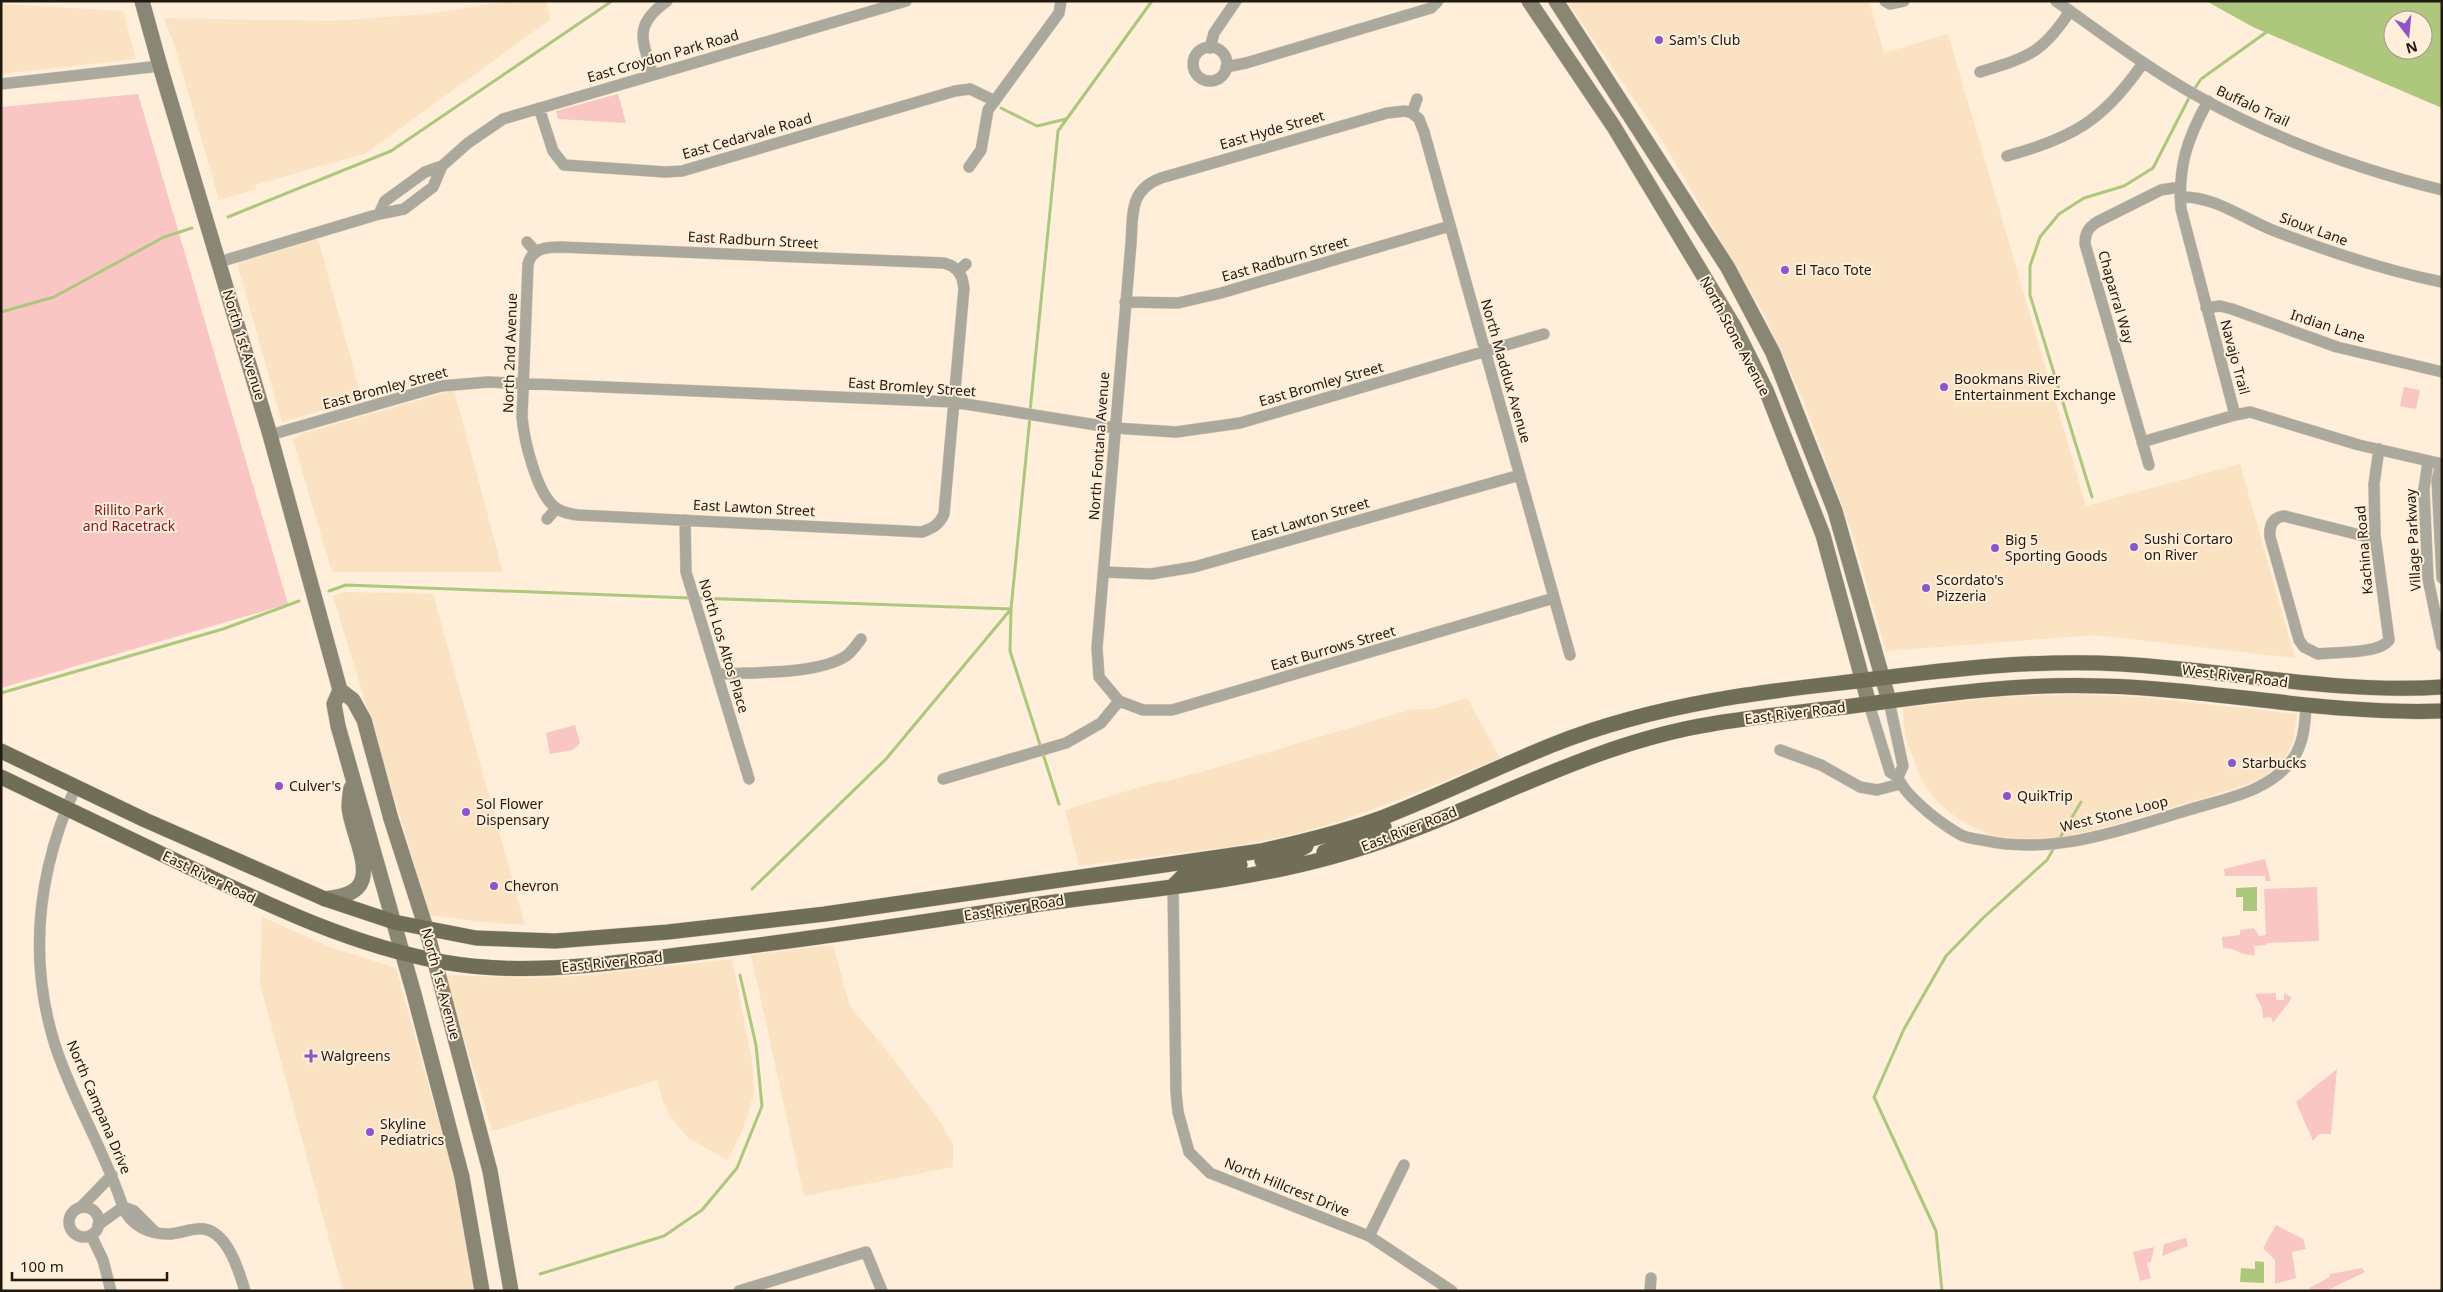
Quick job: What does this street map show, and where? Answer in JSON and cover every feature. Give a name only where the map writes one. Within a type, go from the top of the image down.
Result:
[{"type":"main road","name":"North 1st Avenue","points":[[142,1],[270,434],[340,690],[334,704],[462,1177],[482,1291]]},
{"type":"main road","name":"North Stone Avenue","points":[[1529,1],[1614,127],[1735,328],[1766,390],[1823,535],[1869,704]]},
{"type":"main road","name":"North Stone Avenue","points":[[1556,1],[1728,268],[1773,353],[1835,512],[1889,701]]},
{"type":"main road","name":"East River Road","points":[[1,752],[145,820],[326,899],[394,922],[476,938],[529,941],[573,940],[668,932],[826,914],[1108,872],[1220,858],[1320,837],[1383,818],[1553,744],[1607,726],[1714,700],[1863,680],[2028,663]]},
{"type":"main road","name":"West River Road","points":[[2028,663],[2136,665],[2357,687],[2442,687]]},
{"type":"main road","name":"East River Road","points":[[1,777],[283,912],[339,934],[435,960],[473,966],[536,969],[585,966],[778,943],[1072,899],[1249,876],[1298,865],[1400,835],[1556,769],[1648,738],[1683,729],[1762,716],[1978,690],[2039,686]]},
{"type":"main road","name":"West River Road","points":[[2039,686],[2128,687],[2364,711],[2442,710]]},
{"type":"main road","name":"North 1st Avenue","points":[[340,690],[354,700],[364,720],[391,819],[426,928],[490,1171],[511,1291]]},
{"type":"main road","points":[[326,899],[348,894],[358,888],[362,879],[364,869],[349,808],[352,776]]},
{"type":"main road","points":[[1298,865],[1334,846],[1415,815],[1419,802]]},
{"type":"main road","points":[[1173,886],[1184,875],[1289,856],[1320,837]]},
{"type":"street","points":[[652,75],[641,38],[643,28],[652,12],[667,1]]},
{"type":"street","name":"East Croydon Park Road","points":[[379,214],[385,200],[425,172],[442,166],[468,143],[503,119],[906,1]]},
{"type":"street","points":[[969,167],[981,150],[988,110],[1059,12],[1062,1]]},
{"type":"street","points":[[1210,48],[1214,34],[1236,1]]},
{"type":"street","points":[[1226,67],[1246,63],[1431,8],[1438,1]]},
{"type":"street","points":[[1885,1],[1890,4],[1904,1]]},
{"type":"street","name":"Buffalo Trail","points":[[2056,1],[2143,63],[2205,100],[2328,156],[2390,177],[2442,190]]},
{"type":"street","points":[[1980,72],[2019,60],[2046,44],[2070,11]]},
{"type":"street","points":[[1210,48],[1223,54],[1226,67],[1224,74],[1215,80],[1204,80],[1199,77],[1194,68],[1195,57],[1202,50],[1210,48]]},
{"type":"street","points":[[2007,156],[2055,141],[2093,119],[2124,92],[2143,63]]},
{"type":"street","points":[[1,84],[160,66]]},
{"type":"street","name":"East Cedarvale Road","points":[[540,108],[553,151],[564,165],[665,172],[682,171],[955,91],[970,88],[995,100]]},
{"type":"street","points":[[1412,113],[1417,99]]},
{"type":"street","name":"Navajo Trail","points":[[2205,100],[2186,147],[2180,192],[2183,219],[2235,415],[2250,412],[2379,449],[2441,464]]},
{"type":"street","name":"East Hyde Street","points":[[1142,188],[1161,178],[1387,112],[1405,111],[1412,113]]},
{"type":"street","name":"North Maddux Avenue","points":[[1412,113],[1422,125],[1570,655]]},
{"type":"street","name":"East Croydon Park Road","points":[[219,262],[379,214],[404,210],[433,187],[442,166]]},
{"type":"street","name":"North Fontana Avenue","points":[[1119,701],[1099,677],[1097,648],[1105,572],[1134,205],[1142,188]]},
{"type":"street","name":"Chaparral Way","points":[[2142,442],[2085,236],[2089,228],[2097,222],[2161,190],[2180,192]]},
{"type":"street","name":"Sioux Lane","points":[[2180,192],[2203,198],[2254,223],[2328,251],[2365,263],[2442,282]]},
{"type":"street","name":"East Radburn Street","points":[[1125,302],[1178,303],[1221,293],[1450,226]]},
{"type":"street","points":[[527,242],[535,252]]},
{"type":"street","name":"East Radburn Street","points":[[535,252],[548,247],[561,246],[934,263],[962,268],[964,288],[953,402]]},
{"type":"street","name":"North 2nd Avenue","points":[[535,252],[528,264],[522,383],[524,433],[540,484],[545,495],[556,509]]},
{"type":"street","name":"Indian Lane","points":[[2206,308],[2220,306],[2232,309],[2337,347],[2442,372]]},
{"type":"street","name":"East Bromley Street","points":[[270,434],[441,386],[481,382],[953,402],[1115,428],[1176,432],[1240,423],[1544,334]]},
{"type":"street","name":"East Lawton Street","points":[[556,509],[564,513],[578,515],[922,532],[934,528],[941,521],[944,514],[953,402]]},
{"type":"street","points":[[2149,465],[2142,442],[2235,415]]},
{"type":"street","name":"Kachina Road","points":[[2375,535],[2364,536],[2284,516],[2274,519],[2271,524],[2270,537],[2299,640],[2304,647],[2318,654],[2384,646],[2389,640],[2375,535],[2374,484],[2379,449]]},
{"type":"street","name":"Village Parkway","points":[[2428,461],[2424,489],[2428,579],[2442,646]]},
{"type":"street","name":"Village Parkway","points":[[2441,464],[2437,480],[2442,578]]},
{"type":"street","name":"East Lawton Street","points":[[1105,572],[1151,574],[1194,567],[1520,475]]},
{"type":"street","points":[[547,519],[556,509]]},
{"type":"street","name":"North Los Altos Place","points":[[684,520],[686,572],[749,779]]},
{"type":"street","name":"East Burrows Street","points":[[1119,701],[1143,710],[1172,710],[1554,598]]},
{"type":"street","points":[[717,674],[785,671],[823,664],[847,656],[861,638]]},
{"type":"street","points":[[943,779],[1066,743],[1101,723],[1119,701]]},
{"type":"street","points":[[1780,750],[1821,765],[1860,788],[1877,790],[1899,780],[1903,766],[1889,701]]},
{"type":"street","name":"West Stone Loop","points":[[1869,704],[1890,772],[1919,805],[1962,836],[1998,844],[2030,847],[2074,841],[2148,822],[2257,788],[2274,778],[2293,759],[2304,735],[2306,706]]},
{"type":"street","name":"North Campana Drive","points":[[76,786],[66,807],[47,869],[38,931],[42,990],[55,1046],[112,1174],[123,1207]]},
{"type":"street","name":"North Hillcrest Drive","points":[[1173,886],[1176,1092],[1180,1123],[1189,1152],[1210,1173],[1369,1236],[1435,1287],[1452,1291]]},
{"type":"street","points":[[1369,1236],[1404,1165]]},
{"type":"street","points":[[91,1235],[78,1236],[69,1226],[71,1215],[112,1174]]},
{"type":"street","points":[[81,1207],[93,1210],[98,1219],[98,1225]]},
{"type":"street","points":[[91,1235],[98,1225],[123,1207],[134,1211],[154,1231],[168,1234],[204,1229],[216,1235],[230,1250],[237,1262],[246,1291]]},
{"type":"street","points":[[91,1235],[103,1260],[111,1291]]},
{"type":"street","points":[[739,1291],[866,1252],[882,1291]]},
{"type":"street","points":[[1650,1278],[1650,1291]]},
{"type":"shaded area","points":[[515,1],[517,4],[527,1],[546,1],[551,19],[366,153],[255,185],[256,189],[219,200],[175,47],[164,18],[331,21],[427,14]]},
{"type":"shaded area","points":[[1567,1],[1869,1],[1884,53],[1948,34],[2086,506],[2240,464],[2295,658],[2095,635],[1886,651],[1851,530],[1804,402],[1764,314],[1660,137]]},
{"type":"shaded area","points":[[2206,1],[2442,1],[2442,108],[2253,27]]},
{"type":"shaded area","points":[[1,4],[123,11],[136,59],[1,74]]},
{"type":"shaded area","points":[[318,239],[362,399],[282,422],[237,263]]},
{"type":"shaded area","points":[[454,390],[503,572],[332,572],[293,440],[301,434]]},
{"type":"shaded area","points":[[345,592],[433,594],[525,925],[430,915],[333,596]]},
{"type":"shaded area","points":[[2078,694],[2140,697],[2297,714],[2293,742],[2283,761],[2264,777],[2233,789],[2096,830],[2045,840],[2022,842],[1990,835],[1961,821],[1937,802],[1922,781],[1905,737],[1903,708],[1998,697]]},
{"type":"shaded area","points":[[1467,698],[1500,758],[1341,821],[1292,835],[1236,846],[1079,866],[1065,810],[1156,782],[1172,780],[1232,763],[1413,709],[1433,709]]},
{"type":"shaded area","points":[[2257,887],[2257,911],[2243,911],[2243,897],[2236,897],[2236,888]]},
{"type":"shaded area","points":[[262,917],[330,947],[396,968],[454,1177],[474,1291],[343,1291],[260,984]]},
{"type":"shaded area","points":[[833,945],[850,1006],[899,1066],[942,1125],[953,1144],[953,1167],[804,1196],[751,955]]},
{"type":"shaded area","points":[[732,959],[752,1061],[754,1093],[742,1132],[727,1160],[687,1137],[671,1117],[664,1104],[657,1080],[492,1131],[445,975],[534,978],[580,976]]},
{"type":"shaded area","points":[[2255,1261],[2264,1262],[2264,1283],[2240,1282],[2241,1268],[2255,1269]]},
{"type":"green space","name":"Rillito Park and Racetrack","points":[[138,94],[288,604],[1,688],[1,107]]},
{"type":"green space","points":[[618,94],[626,123],[558,119],[556,111]]},
{"type":"green space","points":[[2404,387],[2420,390],[2416,409],[2400,406]]},
{"type":"green space","points":[[575,725],[580,743],[573,750],[550,754],[546,733]]},
{"type":"green space","points":[[2265,859],[2271,881],[2265,881],[2265,876],[2225,876],[2224,869]]},
{"type":"green space","points":[[2317,887],[2319,941],[2266,943],[2266,945],[2254,946],[2255,955],[2223,948],[2222,937],[2240,935],[2240,930],[2254,928],[2259,936],[2266,935],[2264,889]]},
{"type":"green space","points":[[2276,993],[2276,1000],[2284,1000],[2284,993],[2292,998],[2273,1023],[2271,1017],[2263,1018],[2262,1008],[2255,994]]},
{"type":"green space","points":[[2337,1069],[2331,1134],[2319,1134],[2313,1141],[2296,1102]]},
{"type":"green space","points":[[2276,1225],[2303,1239],[2306,1249],[2292,1252],[2296,1278],[2275,1284],[2275,1260],[2263,1248]]},
{"type":"green space","points":[[2186,1238],[2188,1246],[2162,1256],[2164,1244]]},
{"type":"green space","points":[[2154,1247],[2151,1262],[2147,1263],[2151,1278],[2140,1281],[2133,1252]]},
{"type":"green space","points":[[2362,1268],[2365,1272],[2326,1291],[2312,1291],[2309,1288],[2330,1277],[2330,1274]]},
{"type":"waterway","points":[[228,217],[391,151],[612,1]]},
{"type":"waterway","points":[[1030,411],[1058,131],[1152,1]]},
{"type":"waterway","points":[[2193,91],[2201,79],[2268,31]]},
{"type":"waterway","points":[[2092,497],[2030,295],[2030,266],[2040,237],[2059,214],[2084,198],[2124,186],[2153,168],[2190,96]]},
{"type":"waterway","points":[[1001,108],[1037,126],[1066,119]]},
{"type":"waterway","points":[[1,312],[54,297],[164,237],[192,228]]},
{"type":"waterway","points":[[752,889],[886,759],[1011,609],[1030,417]]},
{"type":"waterway","points":[[329,591],[346,585],[690,598]]},
{"type":"waterway","points":[[696,598],[1011,609],[1010,651],[1059,804]]},
{"type":"waterway","points":[[1,693],[223,629],[299,601]]},
{"type":"waterway","points":[[2058,841],[2081,802]]},
{"type":"waterway","points":[[1942,1291],[1936,1231],[1874,1097],[1904,1029],[1946,956],[1983,918],[2047,860],[2055,846]]},
{"type":"waterway","points":[[540,1274],[664,1236],[702,1210],[737,1168],[762,1106],[756,1045],[740,975]]},
{"type":"place","name":"Sam's Club","points":[[1659,40]]},
{"type":"place","name":"El Taco Tote","points":[[1785,270]]},
{"type":"place","name":"Bookmans River Entertainment Exchange","points":[[1944,387]]},
{"type":"place","name":"Sushi Cortaro on River","points":[[2134,547]]},
{"type":"place","name":"Big 5 Sporting Goods","points":[[1995,548]]},
{"type":"place","name":"Scordato's Pizzeria","points":[[1926,588]]},
{"type":"place","name":"Starbucks","points":[[2232,763]]},
{"type":"place","name":"Culver's","points":[[279,786]]},
{"type":"place","name":"QuikTrip","points":[[2007,796]]},
{"type":"place","name":"Sol Flower Dispensary","points":[[466,812]]},
{"type":"place","name":"Chevron","points":[[494,886]]},
{"type":"place","name":"Walgreens","points":[[311,1056]]},
{"type":"place","name":"Skyline Pediatrics","points":[[370,1132]]}]
